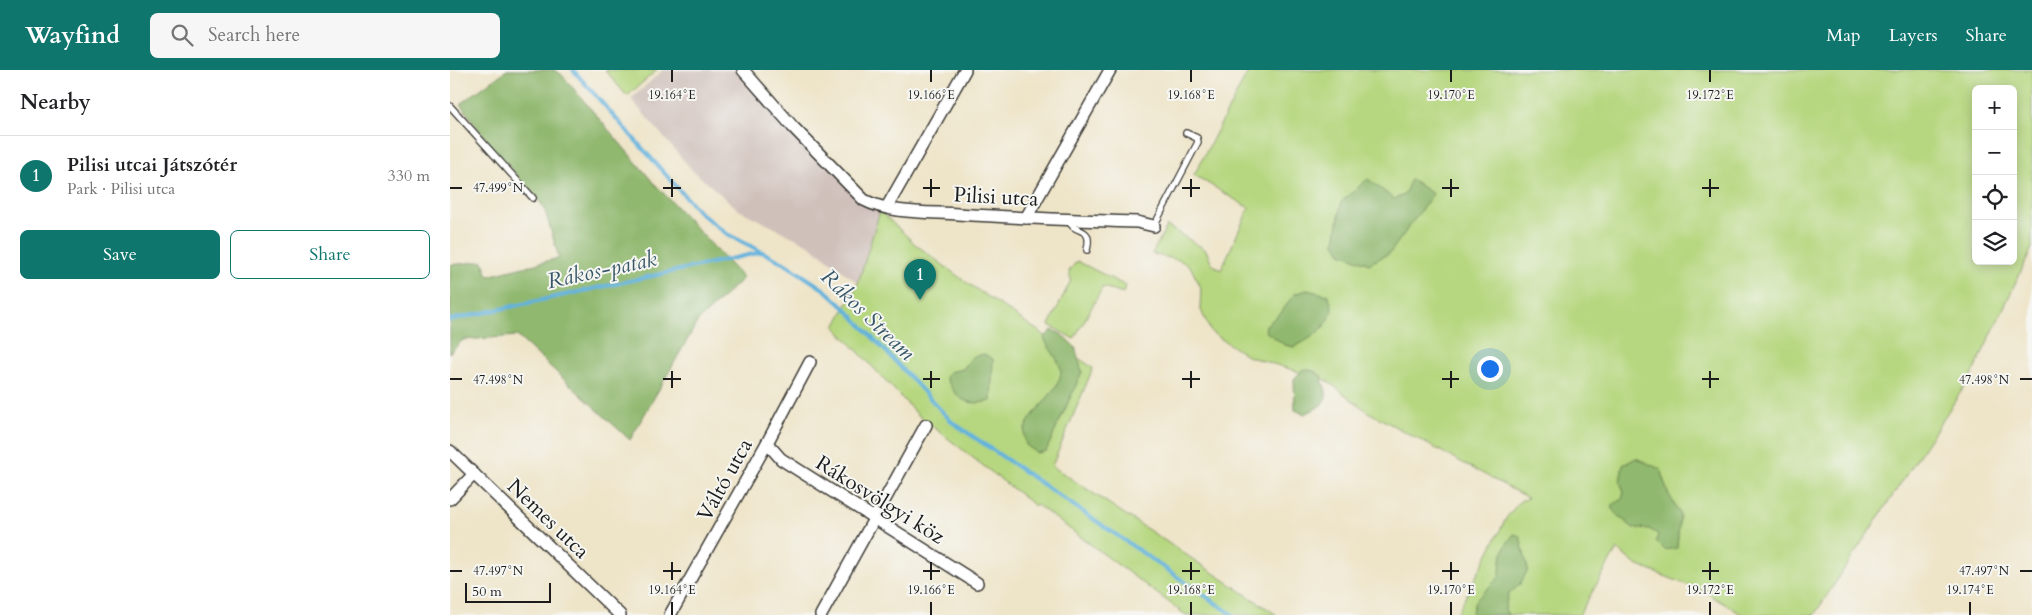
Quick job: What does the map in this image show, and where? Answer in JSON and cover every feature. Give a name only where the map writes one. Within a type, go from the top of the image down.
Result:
[{"type":"street","name":"Pilisi utca","points":[[743,70],[793,127],[864,200],[872,204],[905,211],[1137,222],[1154,226]]},
{"type":"street","points":[[887,207],[964,70]]},
{"type":"street","points":[[1026,218],[1110,70]]},
{"type":"street","name":"Váltó utca","points":[[670,615],[767,443],[810,362]]},
{"type":"street","points":[[821,615],[926,425]]},
{"type":"street","name":"Rákosvölgyi köz","points":[[767,443],[781,459],[976,583]]},
{"type":"street","name":"Nemes utca","points":[[450,451],[620,615]]},
{"type":"street","points":[[450,499],[474,474]]},
{"type":"lane","points":[[450,106],[533,198]]},
{"type":"lane","points":[[1154,226],[1198,142],[1197,138],[1186,133]]},
{"type":"lane","points":[[1068,220],[1070,224],[1087,234],[1089,240],[1087,250]]},
{"type":"shaded area","points":[[663,70],[739,70],[880,211],[858,283],[809,245],[739,210],[692,170],[631,99]]},
{"type":"green space","points":[[507,70],[554,70],[561,74],[653,182],[743,278],[698,321],[630,440],[517,336],[463,340],[450,353],[450,265],[483,261],[488,276],[559,258],[544,207],[489,143],[460,104]]},
{"type":"green space","points":[[605,70],[657,70],[627,96]]},
{"type":"green space","points":[[1249,70],[2032,70],[2032,248],[1972,375],[1814,615],[1743,615],[1703,591],[1636,565],[1617,549],[1579,615],[1456,615],[1507,517],[1520,501],[1528,498],[1368,412],[1326,380],[1247,356],[1211,332],[1200,308],[1201,288],[1190,266],[1179,260],[1152,254],[1167,226],[1206,250],[1212,264],[1221,270],[1249,208],[1194,175]]},
{"type":"green space","points":[[1368,179],[1394,199],[1404,195],[1411,179],[1433,194],[1390,253],[1369,264],[1341,253],[1335,243],[1341,202]]},
{"type":"green space","points":[[880,211],[915,244],[963,280],[1093,368],[1052,466],[1277,615],[1186,615],[1036,504],[1035,506],[918,415],[835,327],[858,283]]},
{"type":"green space","points":[[1077,261],[1126,286],[1123,293],[1103,287],[1074,339],[1049,325],[1071,280],[1069,271]]},
{"type":"green space","points":[[1307,290],[1328,295],[1332,305],[1331,314],[1319,332],[1294,347],[1285,345],[1265,331],[1266,325],[1281,313],[1294,294]]},
{"type":"green space","points":[[1052,330],[1061,334],[1075,347],[1082,372],[1046,451],[1037,453],[1026,445],[1024,434],[1031,417],[1052,392],[1061,375],[1059,363],[1044,338]]},
{"type":"green space","points":[[984,354],[993,359],[991,401],[969,402],[959,397],[946,378],[949,372],[963,369],[972,357]]},
{"type":"green space","points":[[1303,369],[1314,371],[1322,376],[1326,392],[1325,400],[1322,404],[1304,414],[1295,410],[1294,379]]},
{"type":"green space","points":[[1636,458],[1660,469],[1668,493],[1680,514],[1677,548],[1665,550],[1656,541],[1658,534],[1649,529],[1633,528],[1618,516],[1611,506],[1622,499],[1624,492],[1620,482],[1623,465]]},
{"type":"green space","points":[[1514,534],[1520,536],[1528,570],[1520,584],[1508,595],[1505,609],[1508,615],[1471,615],[1475,601],[1500,576],[1502,553]]},
{"type":"waterway","name":"Rákos Stream","points":[[573,70],[699,212],[727,234],[784,263],[825,290],[847,310],[952,422],[1233,615]]},
{"type":"waterway","name":"Rákos-patak","points":[[450,320],[762,252]]},
{"type":"place","name":"Pilisi utcai Játszótér","points":[[920,300]]}]
